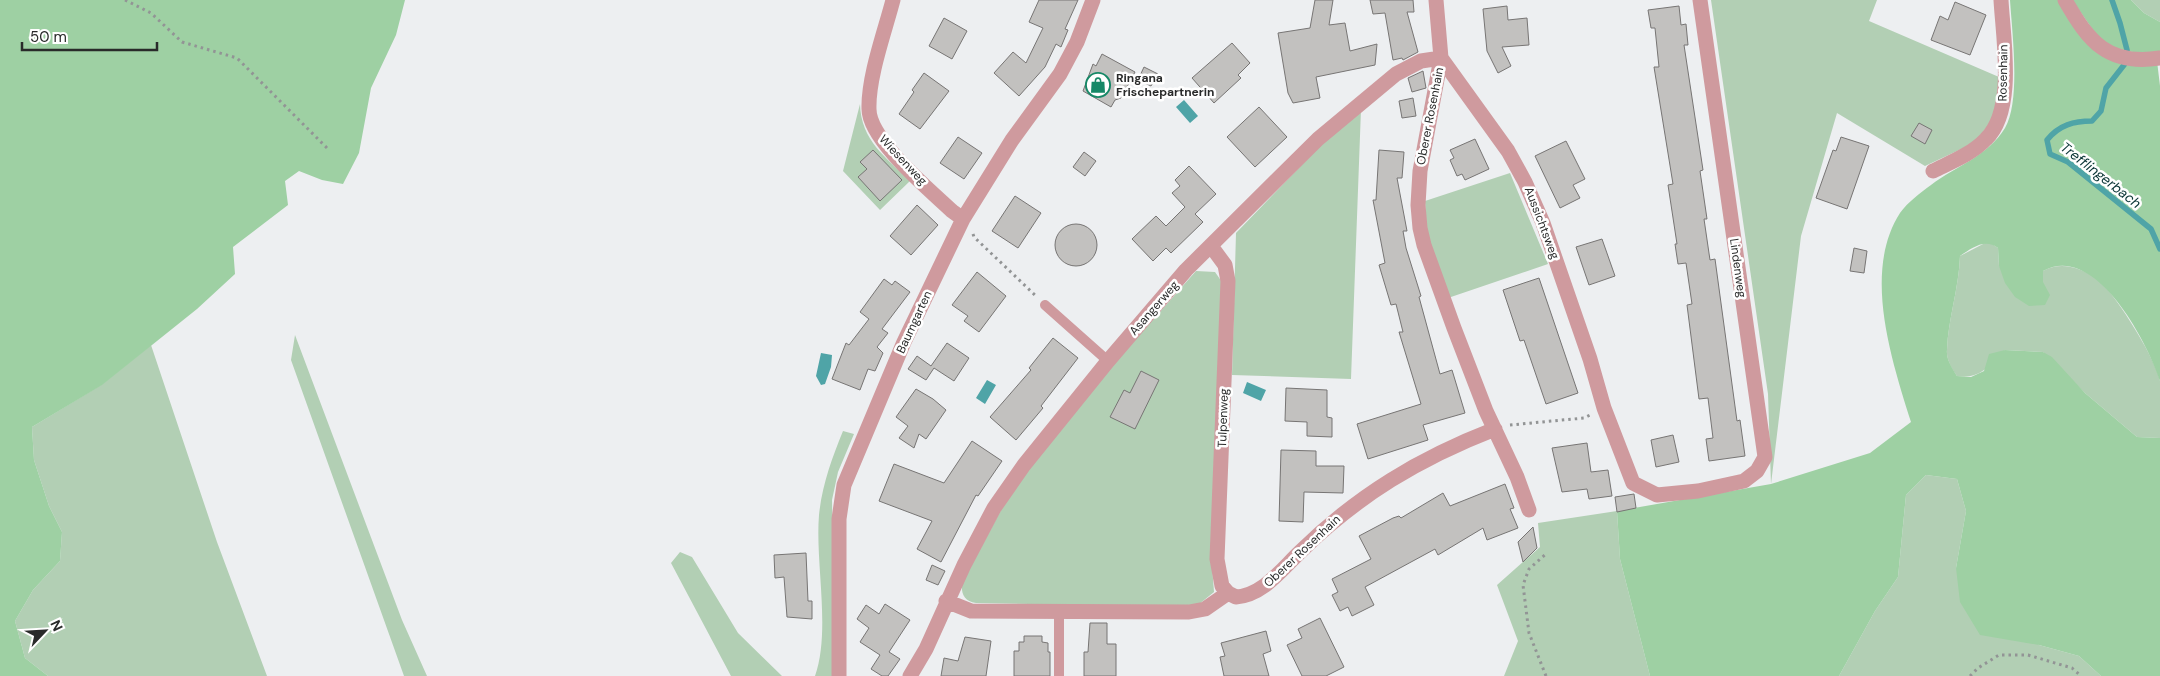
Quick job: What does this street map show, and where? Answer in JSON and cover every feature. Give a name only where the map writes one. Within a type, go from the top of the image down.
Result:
[{"type":"street","name":"Wiesenweg","points":[[893,0],[871,90],[868,111],[885,145],[952,211],[963,219]]},
{"type":"street","name":"Baumgarten","points":[[839,676],[841,658],[839,518],[844,485],[904,342],[963,219],[1012,140],[1060,74],[1077,42],[1093,0]]},
{"type":"street","points":[[1436,0],[1441,58]]},
{"type":"street","name":"Lindenweg","points":[[1698,491],[1744,481],[1757,472],[1765,457],[1700,0]]},
{"type":"street","name":"Rosenhain","points":[[1933,170],[1981,144],[1995,128],[2001,114],[2005,72],[2001,0]]},
{"type":"street","points":[[2065,0],[2080,26],[2093,42],[2105,51],[2120,58],[2136,60],[2160,58]]},
{"type":"street","name":"Asangerweg","points":[[910,676],[926,648],[946,601],[984,526],[1006,489],[1108,361],[1186,270],[1318,139],[1378,86],[1420,61],[1441,58]]},
{"type":"street","name":"Aussichtsweg","points":[[1441,58],[1508,150],[1525,182],[1543,223],[1590,359],[1604,408],[1634,483],[1658,495],[1698,491]]},
{"type":"street","name":"Oberer Rosenhain","points":[[1441,58],[1424,139],[1420,171],[1418,205],[1420,228],[1424,245],[1486,412],[1518,477],[1529,510]]},
{"type":"street","name":"Tulpenweg","points":[[1211,246],[1225,265],[1228,281],[1217,559],[1222,586],[1228,593]]},
{"type":"street","name":"Oberer Rosenhain","points":[[1228,593],[1236,597],[1258,591],[1334,521],[1388,480],[1437,453],[1496,429]]},
{"type":"street","points":[[946,601],[971,610],[1189,612],[1205,609],[1228,593]]},
{"type":"lane","points":[[1045,305],[1108,361]]},
{"type":"lane","points":[[1059,676],[1060,611]]},
{"type":"path","points":[[125,0],[151,13],[182,42],[236,58],[328,149]]},
{"type":"path","points":[[963,219],[971,224],[974,237],[1045,305]]},
{"type":"path","points":[[1496,429],[1584,418],[1604,408]]},
{"type":"path","points":[[1546,552],[1530,569],[1523,585],[1529,633],[1546,676]]},
{"type":"path","points":[[1970,676],[1978,668],[1999,655],[2028,655],[2072,668],[2081,676]]},
{"type":"green space","points":[[0,0],[405,0],[396,35],[371,88],[359,153],[343,184],[322,180],[299,171],[285,181],[288,205],[233,247],[235,274],[197,309],[102,385],[32,427],[34,460],[49,506],[62,532],[60,561],[33,590],[15,621],[25,658],[48,676],[0,676]]},
{"type":"green space","points":[[1711,0],[1877,0],[1869,21],[1999,77],[1994,118],[1974,143],[1925,166],[1837,113],[1801,236],[1771,484],[1768,394]]},
{"type":"green space","points":[[2010,0],[2060,0],[2095,48],[2157,61],[2160,86],[2160,381],[2144,343],[2131,321],[2116,300],[2099,283],[2081,270],[2062,266],[2043,271],[2043,282],[2050,295],[2045,305],[2029,306],[2015,297],[2005,283],[1999,266],[1998,248],[1988,244],[1979,245],[1960,256],[1958,280],[1949,327],[1947,357],[1957,376],[1971,377],[1984,371],[1989,354],[2005,350],[2043,352],[2052,357],[2085,393],[2137,437],[2160,438],[2160,676],[2101,676],[2079,656],[2039,645],[1980,635],[1960,602],[1956,568],[1966,511],[1957,479],[1926,475],[1906,495],[1898,577],[1875,611],[1839,676],[1650,676],[1620,559],[1617,511],[1771,484],[1870,453],[1911,422],[1889,345],[1884,317],[1883,262],[1889,236],[1900,213],[1910,201],[1941,178],[1981,153],[1998,138],[2005,128],[2010,116],[2014,84],[2014,47]]},
{"type":"green space","points":[[2072,0],[2131,0],[2144,13],[2160,22],[2160,54],[2120,51],[2100,40]]},
{"type":"green space","points":[[2131,0],[2160,0],[2160,22],[2144,13]]},
{"type":"green space","points":[[860,104],[861,117],[870,138],[884,156],[910,181],[880,210],[843,171]]},
{"type":"green space","points":[[1361,109],[1351,379],[1232,375],[1236,233],[1322,144]]},
{"type":"green space","points":[[1510,173],[1548,264],[1448,298],[1427,235],[1425,201]]},
{"type":"green space","points":[[1985,243],[1991,243],[1998,248],[1999,266],[2043,282],[2043,271],[2056,266],[2063,266],[2077,268],[2096,278],[2104,285],[2143,342],[2157,371],[2160,381],[2160,438],[2137,437],[2085,393],[2043,352],[2005,350],[1979,373],[1957,376],[1948,360],[1947,350],[1960,256]]},
{"type":"green space","points":[[1196,271],[1215,272],[1222,282],[1211,553],[1214,592],[1198,605],[1186,607],[976,603],[966,599],[962,590],[962,583],[1002,508],[1028,468],[1113,365]]},
{"type":"green space","points":[[295,335],[402,620],[427,676],[404,676],[291,360]]},
{"type":"green space","points":[[151,345],[217,542],[267,676],[48,676],[25,658],[15,621],[33,590],[60,561],[62,532],[49,506],[34,460],[32,427],[101,385]]},
{"type":"green space","points":[[843,431],[854,434],[838,472],[832,500],[834,609],[832,676],[815,676],[820,658],[822,639],[819,515],[822,493],[828,472]]},
{"type":"green space","points":[[1926,475],[1957,479],[1966,511],[1956,568],[2039,645],[2079,656],[2101,676],[1839,676],[1875,611],[1898,577],[1906,495]]},
{"type":"green space","points":[[1617,511],[1620,559],[1650,676],[1504,676],[1518,641],[1497,585],[1540,547],[1538,523]]},
{"type":"green space","points":[[680,552],[692,557],[738,633],[782,676],[731,676],[671,563]]},
{"type":"water","points":[[1184,100],[1198,116],[1190,123],[1176,107]]},
{"type":"water","points":[[821,353],[832,355],[831,367],[825,384],[821,385],[816,376]]},
{"type":"water","points":[[987,380],[996,385],[985,404],[976,398]]},
{"type":"water","points":[[1247,382],[1266,390],[1261,401],[1243,393]]},
{"type":"building","points":[[1039,0],[1078,0],[1065,29],[1068,30],[1061,47],[1056,44],[1045,67],[1019,96],[994,73],[1013,52],[1026,63],[1043,28],[1029,22]]},
{"type":"building","points":[[1315,0],[1333,0],[1329,25],[1345,23],[1350,51],[1377,44],[1375,65],[1316,77],[1320,98],[1293,103],[1288,93],[1278,33],[1310,28]]},
{"type":"building","points":[[1370,0],[1413,0],[1414,12],[1407,12],[1418,52],[1403,60],[1402,58],[1393,60],[1385,13],[1373,14]]},
{"type":"building","points":[[1955,2],[1986,15],[1970,55],[1931,40],[1940,16],[1948,20]]},
{"type":"building","points":[[1507,6],[1508,20],[1527,18],[1529,45],[1502,47],[1511,66],[1498,73],[1487,51],[1483,9]]},
{"type":"building","points":[[1679,6],[1681,25],[1686,24],[1688,45],[1684,45],[1703,170],[1700,171],[1707,219],[1704,219],[1710,260],[1715,259],[1737,421],[1740,420],[1745,456],[1709,461],[1706,439],[1713,438],[1708,398],[1699,399],[1687,305],[1692,304],[1686,263],[1678,264],[1675,244],[1677,244],[1668,185],[1673,184],[1654,67],[1659,67],[1655,28],[1651,28],[1648,10]]},
{"type":"building","points":[[944,18],[967,31],[952,59],[929,46]]},
{"type":"building","points":[[1232,43],[1250,63],[1238,75],[1241,78],[1214,103],[1192,78]]},
{"type":"building","points":[[1102,54],[1135,72],[1121,98],[1115,100],[1111,107],[1083,91],[1093,64],[1096,66]]},
{"type":"building","points":[[1144,67],[1158,74],[1151,86],[1138,80]]},
{"type":"building","points":[[1423,71],[1426,88],[1412,92],[1408,78]]},
{"type":"building","points":[[924,73],[949,91],[920,129],[899,114]]},
{"type":"building","points":[[1413,98],[1416,116],[1402,118],[1399,101]]},
{"type":"building","points":[[1259,107],[1287,137],[1255,167],[1227,137]]},
{"type":"building","points":[[1919,123],[1932,130],[1925,144],[1911,136]]},
{"type":"building","points":[[958,137],[982,153],[964,179],[940,163]]},
{"type":"building","points":[[1841,137],[1869,146],[1847,209],[1816,198],[1833,150],[1836,151]]},
{"type":"building","points":[[1475,139],[1489,169],[1465,180],[1462,174],[1457,176],[1450,160],[1454,158],[1450,150]]},
{"type":"building","points":[[1566,141],[1585,179],[1573,185],[1580,198],[1560,208],[1535,156]]},
{"type":"building","points":[[873,150],[902,180],[880,201],[858,177],[867,169],[860,162]]},
{"type":"building","points":[[1379,150],[1404,152],[1402,178],[1397,178],[1407,231],[1403,231],[1406,248],[1421,296],[1419,297],[1440,374],[1452,370],[1465,413],[1423,425],[1428,440],[1368,459],[1357,424],[1421,404],[1399,332],[1403,332],[1396,304],[1391,305],[1379,265],[1385,263],[1373,200],[1376,200]]},
{"type":"building","points":[[1084,152],[1096,161],[1085,176],[1073,167]]},
{"type":"building","points":[[1189,166],[1216,194],[1195,214],[1203,222],[1171,253],[1166,248],[1153,261],[1132,239],[1156,216],[1166,226],[1185,207],[1172,193],[1180,186],[1175,180]]},
{"type":"building","points":[[1015,196],[1041,213],[1018,248],[992,231]]},
{"type":"building","points":[[917,205],[938,225],[911,255],[890,236]]},
{"type":"building","points":[[1072,224],[1080,224],[1091,230],[1097,245],[1091,260],[1080,266],[1072,266],[1061,260],[1055,249],[1055,241],[1061,230]]},
{"type":"building","points":[[1602,239],[1615,276],[1589,285],[1576,247]]},
{"type":"building","points":[[1854,248],[1867,251],[1864,273],[1850,271]]},
{"type":"building","points":[[977,272],[1006,296],[979,332],[964,321],[968,316],[952,305]]},
{"type":"building","points":[[1539,278],[1578,393],[1546,404],[1524,340],[1520,341],[1503,290]]},
{"type":"building","points":[[884,279],[892,285],[895,281],[910,292],[882,329],[888,333],[877,347],[883,353],[875,371],[868,369],[860,390],[832,379],[846,343],[849,345],[869,319],[860,312]]},
{"type":"building","points":[[1053,338],[1078,358],[1041,406],[1043,408],[1016,440],[990,417],[1031,370],[1029,368]]},
{"type":"building","points":[[947,343],[969,358],[954,381],[934,368],[926,380],[908,369],[917,356],[931,366]]},
{"type":"building","points":[[1141,371],[1159,380],[1135,429],[1110,417],[1124,390],[1130,393]]},
{"type":"building","points":[[1286,388],[1327,390],[1327,417],[1332,418],[1332,437],[1307,436],[1307,422],[1285,421]]},
{"type":"building","points":[[916,389],[933,399],[946,410],[926,439],[919,434],[914,448],[899,438],[908,426],[896,417]]},
{"type":"building","points":[[1673,435],[1679,462],[1656,467],[1651,440]]},
{"type":"building","points":[[972,441],[1002,461],[978,496],[976,495],[941,562],[917,549],[932,521],[879,501],[894,464],[944,483]]},
{"type":"building","points":[[1587,443],[1591,472],[1608,470],[1612,496],[1589,499],[1587,489],[1562,492],[1552,448]]},
{"type":"building","points":[[1281,450],[1316,451],[1316,466],[1344,466],[1343,493],[1304,492],[1303,522],[1279,521]]},
{"type":"building","points":[[1505,484],[1514,508],[1510,509],[1518,528],[1487,540],[1483,528],[1438,555],[1435,549],[1365,587],[1374,605],[1352,616],[1348,607],[1340,611],[1332,595],[1338,592],[1332,579],[1371,559],[1359,536],[1393,518],[1399,516],[1401,518],[1443,493],[1450,506]]},
{"type":"building","points":[[1634,494],[1636,508],[1617,512],[1615,497]]},
{"type":"building","points":[[1533,527],[1537,548],[1523,562],[1518,542]]},
{"type":"building","points":[[806,553],[808,601],[812,601],[812,619],[787,617],[784,577],[775,578],[774,555]]},
{"type":"building","points":[[932,565],[945,571],[938,585],[926,580]]},
{"type":"building","points":[[885,604],[910,620],[889,652],[900,659],[888,676],[882,676],[871,669],[880,655],[860,642],[869,628],[857,619],[866,605],[879,614]]},
{"type":"building","points":[[1320,618],[1344,667],[1326,676],[1302,676],[1287,645],[1302,638],[1298,629]]},
{"type":"building","points":[[1090,623],[1107,623],[1107,644],[1116,644],[1116,676],[1084,676],[1084,652],[1088,652]]},
{"type":"building","points":[[1266,631],[1271,651],[1263,654],[1269,676],[1224,676],[1220,657],[1225,656],[1221,643]]},
{"type":"building","points":[[1024,636],[1042,636],[1042,642],[1048,643],[1050,676],[1014,676],[1014,651],[1019,651],[1019,642],[1024,642]]},
{"type":"building","points":[[965,637],[991,641],[986,676],[941,676],[944,658],[958,661]]},
{"type":"waterway","name":"Trefflingerbach","points":[[2112,0],[2127,50]]},
{"type":"waterway","name":"Trefflingerbach","points":[[2124,65],[2106,88],[2101,111],[2092,121],[2079,122],[2062,127],[2047,140],[2050,154],[2068,162],[2151,229],[2160,249]]},
{"type":"place","name":"Ringana Frischepartnerin","points":[[1098,85]]}]
